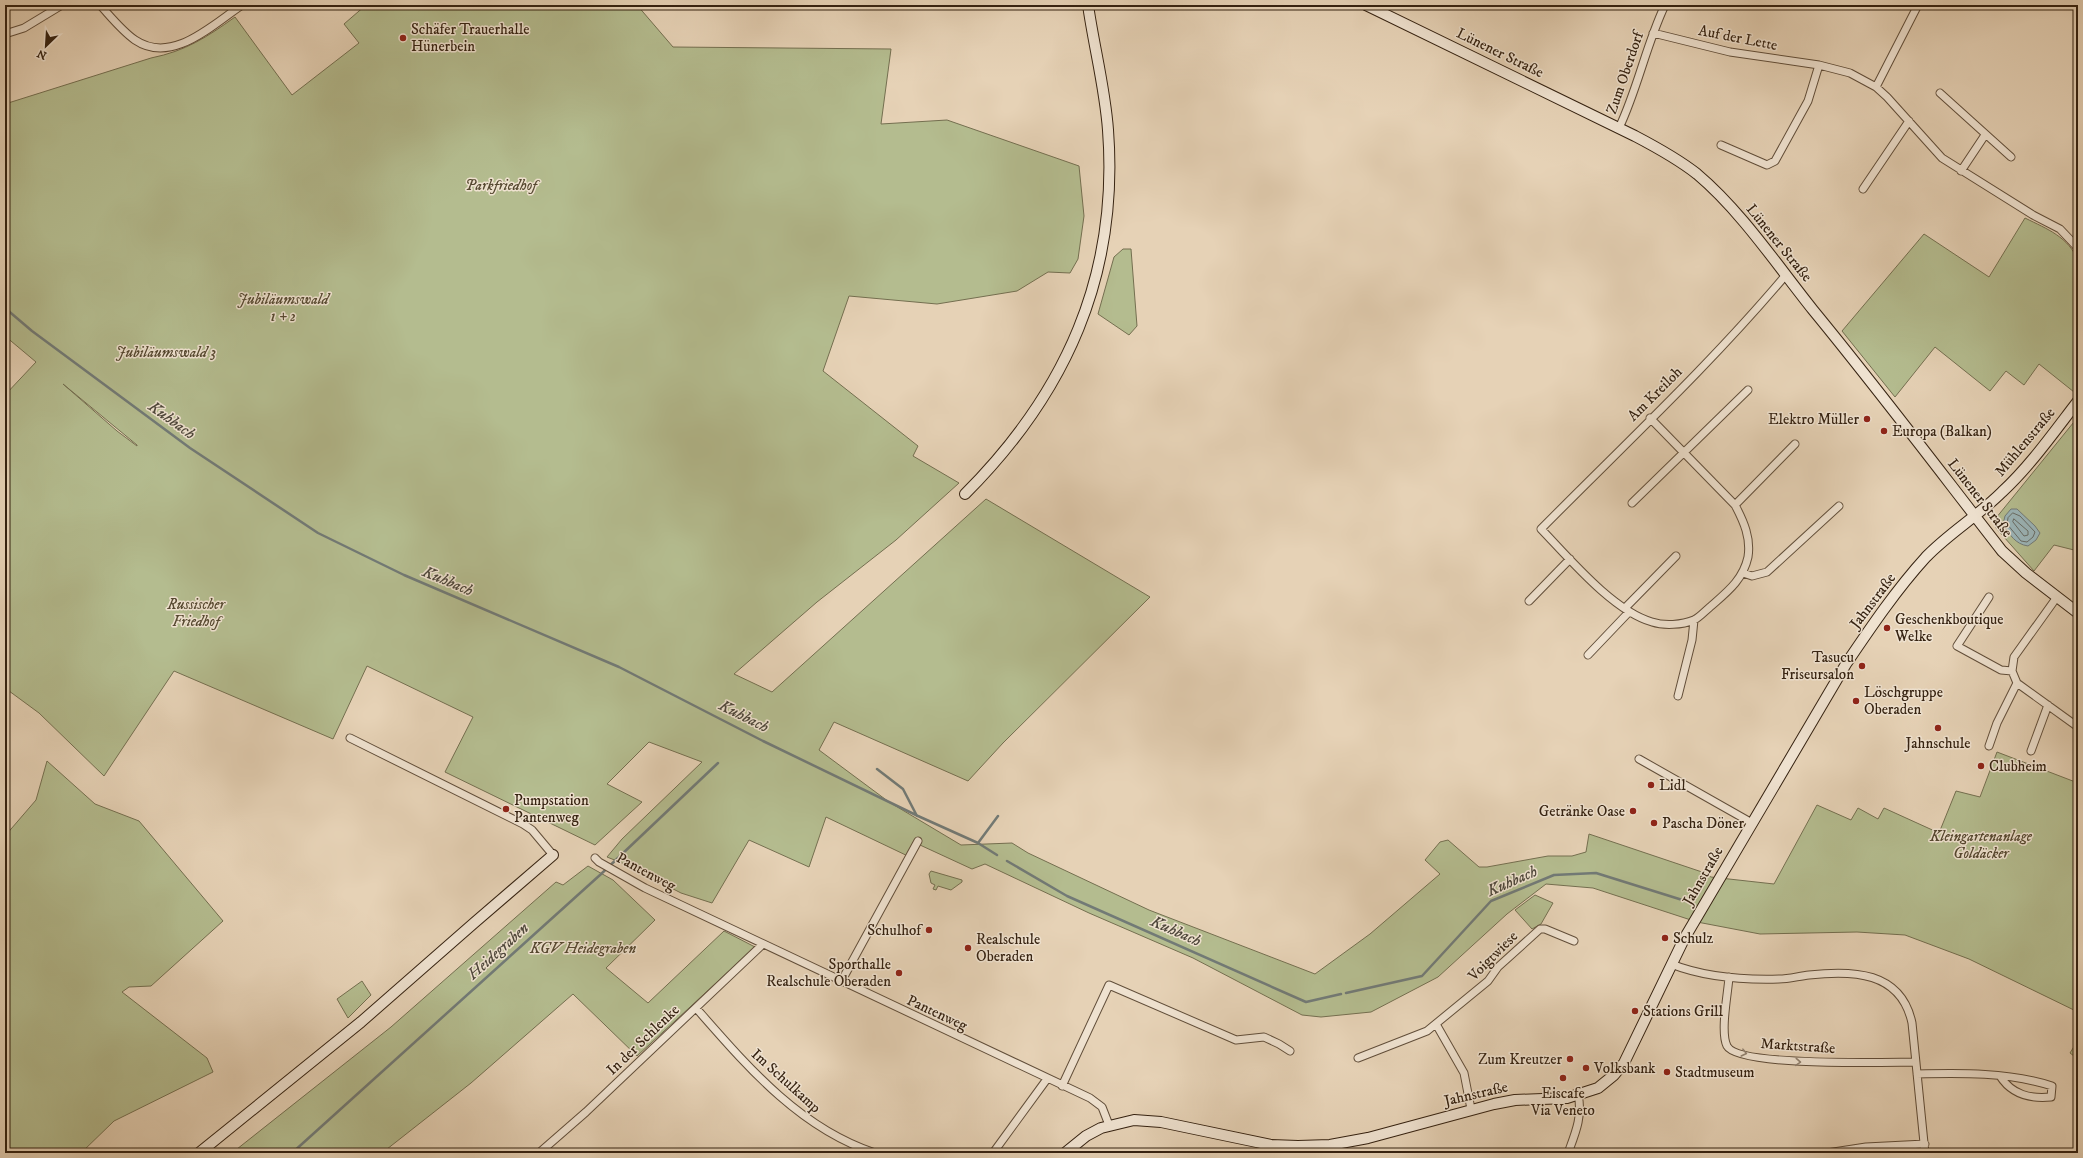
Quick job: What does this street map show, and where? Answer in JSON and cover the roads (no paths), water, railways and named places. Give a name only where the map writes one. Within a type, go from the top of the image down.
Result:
[{"type":"main road","points":[[965,494],[1002,455],[1038,408],[1075,336],[1085,310],[1099,264],[1107,222],[1109,151],[1106,107],[1088,5]]},
{"type":"main road","name":"Lünener Straße","points":[[1366,5],[1619,128],[1674,158],[1709,184],[1725,201],[1785,276],[2002,551],[2026,573],[2078,613]]},
{"type":"main road","name":"Mühlenstraße","points":[[1974,515],[2001,494],[2018,477],[2078,401]]},
{"type":"main road","name":"Jahnstraße","points":[[1066,1153],[1086,1136],[1110,1125],[1134,1120],[1154,1121],[1271,1145],[1303,1150],[1368,1138],[1471,1109],[1515,1100],[1578,1095],[1603,1084],[1614,1075],[1624,1063],[1671,964],[1846,664],[1878,617],[1927,556],[1974,515]]},
{"type":"main road","points":[[199,1153],[361,1022],[553,855]]},
{"type":"street","points":[[5,34],[24,28],[62,5]]},
{"type":"street","points":[[100,5],[134,40],[154,48],[174,47],[185,43],[242,5]]},
{"type":"street","name":"Zum Oberdorf","points":[[1619,128],[1629,107],[1653,33],[1665,5]]},
{"type":"street","points":[[1876,87],[1918,5]]},
{"type":"street","name":"Auf der Lette","points":[[1653,33],[1742,54],[1819,65],[1850,73],[1876,87],[1942,158],[2033,215],[2060,228],[2078,248]]},
{"type":"street","points":[[1721,144],[1766,165],[1775,161],[1808,101],[1819,65]]},
{"type":"street","points":[[1940,93],[2011,157]]},
{"type":"street","points":[[1863,189],[1909,121]]},
{"type":"street","points":[[1961,171],[1985,135]]},
{"type":"street","name":"Am Kreiloh","points":[[1570,558],[1541,529],[1753,314],[1785,276]]},
{"type":"street","points":[[1632,503],[1748,390]]},
{"type":"street","points":[[1529,601],[1570,558],[1611,598],[1627,610],[1652,622],[1665,625],[1694,620],[1734,587],[1743,573],[1748,557],[1749,538],[1744,522],[1736,505],[1650,418]]},
{"type":"street","points":[[1736,505],[1795,444]]},
{"type":"street","points":[[1743,573],[1752,576],[1767,572],[1839,506]]},
{"type":"street","points":[[1588,656],[1676,556]]},
{"type":"street","points":[[1989,597],[1957,646],[2000,670],[2012,671]]},
{"type":"street","points":[[2057,597],[2014,657],[2012,671],[2017,683],[2078,727]]},
{"type":"street","points":[[1678,696],[1692,640],[1694,620]]},
{"type":"street","points":[[1989,746],[1997,723],[2017,683]]},
{"type":"street","points":[[2031,751],[2048,705]]},
{"type":"street","points":[[350,738],[523,824],[532,830],[553,855]]},
{"type":"street","points":[[1639,759],[1752,823]]},
{"type":"street","points":[[841,982],[918,841]]},
{"type":"street","name":"Pantenweg","points":[[595,858],[602,864],[645,888],[1096,1102],[1102,1107],[1110,1125]]},
{"type":"street","name":"Voigtwiese","points":[[1358,1058],[1427,1031],[1488,981],[1498,967],[1540,929],[1545,929],[1574,942]]},
{"type":"street","name":"In der Schlenke","points":[[540,1153],[586,1112],[763,944]]},
{"type":"street","points":[[1671,964],[1689,971],[1729,977],[1780,979],[1838,973],[1857,974],[1878,978],[1893,988],[1907,1007],[1912,1023],[1925,1153]]},
{"type":"street","name":"Marktstraße","points":[[1729,977],[1724,1033],[1726,1044],[1733,1050],[1770,1059],[1802,1062],[1916,1062]]},
{"type":"street","points":[[1062,1086],[1109,985],[1236,1040],[1264,1037],[1280,1044],[1290,1051]]},
{"type":"street","name":"Im Schulkamp","points":[[696,1008],[738,1056],[778,1095],[798,1112],[852,1145],[876,1153]]},
{"type":"street","points":[[1436,1024],[1464,1073],[1471,1109]]},
{"type":"street","points":[[1917,1074],[1980,1074],[2000,1076],[2038,1081],[2052,1086],[2051,1097],[2036,1098],[2021,1095],[2006,1085],[2000,1076]]},
{"type":"street","points":[[994,1153],[1047,1079]]},
{"type":"street","points":[[1568,1153],[1580,1119],[1578,1095]]},
{"type":"street","points":[[1827,1153],[1866,1147],[1925,1144]]},
{"type":"water","points":[[2011,509],[2017,509],[2035,526],[2040,533],[2036,540],[2028,546],[2016,541],[2003,524],[2005,516]]},
{"type":"waterway","name":"Kuhbach","points":[[5,308],[32,331],[190,448],[318,533],[404,575],[619,667],[763,741],[918,816],[978,843],[997,855]]},
{"type":"waterway","name":"Heidegraben","points":[[292,1153],[600,875],[718,763]]},
{"type":"waterway","name":"Kuhbach","points":[[877,769],[903,789],[917,816]]},
{"type":"waterway","name":"Kuhbach","points":[[978,843],[998,816]]},
{"type":"waterway","name":"Kuhbach","points":[[1007,861],[1067,896],[1306,1002],[1341,994]]},
{"type":"waterway","name":"Kuhbach","points":[[1346,993],[1422,976],[1491,901],[1554,875],[1596,873],[1692,903]]},
{"type":"place","name":"Schäfer Trauerhalle Hünerbein","points":[[403,38]]},
{"type":"place","name":"Elektro Müller","points":[[1867,419]]},
{"type":"place","name":"Europa (Balkan)","points":[[1884,431]]},
{"type":"place","name":"Geschenkboutique Welke","points":[[1887,628]]},
{"type":"place","name":"Tasucu Friseursalon","points":[[1862,666]]},
{"type":"place","name":"Löschgruppe Oberaden","points":[[1856,701]]},
{"type":"place","name":"Jahnschule","points":[[1938,728]]},
{"type":"place","name":"Clubheim","points":[[1981,766]]},
{"type":"place","name":"Lidl","points":[[1651,785]]},
{"type":"place","name":"Pumpstation Pantenweg","points":[[506,809]]},
{"type":"place","name":"Getränke Oase","points":[[1633,811]]},
{"type":"place","name":"Pascha Döner","points":[[1654,823]]},
{"type":"place","name":"Schulhof","points":[[929,930]]},
{"type":"place","name":"Schulz","points":[[1665,938]]},
{"type":"place","name":"Realschule Oberaden","points":[[968,948]]},
{"type":"place","name":"Sporthalle Realschule Oberaden","points":[[899,973]]},
{"type":"place","name":"Stations Grill","points":[[1635,1011]]},
{"type":"place","name":"Zum Kreutzer","points":[[1570,1059]]},
{"type":"place","name":"Volksbank","points":[[1586,1068]]},
{"type":"place","name":"Stadtmuseum","points":[[1667,1072]]},
{"type":"place","name":"Eiscafe Via Veneto","points":[[1563,1078]]},
{"type":"park label","name":"Parkfriedhof","points":[[501,185]]},
{"type":"park label","name":"Jubiläumswald 1 + 2","points":[[283,308]]},
{"type":"park label","name":"Jubiläumswald 3","points":[[166,352]]},
{"type":"park label","name":"Russischer Friedhof","points":[[196,612]]},
{"type":"park label","name":"Kleingartenanlage Goldäcker","points":[[1981,844]]},
{"type":"park label","name":"KGV Heidegraben","points":[[583,948]]}]
